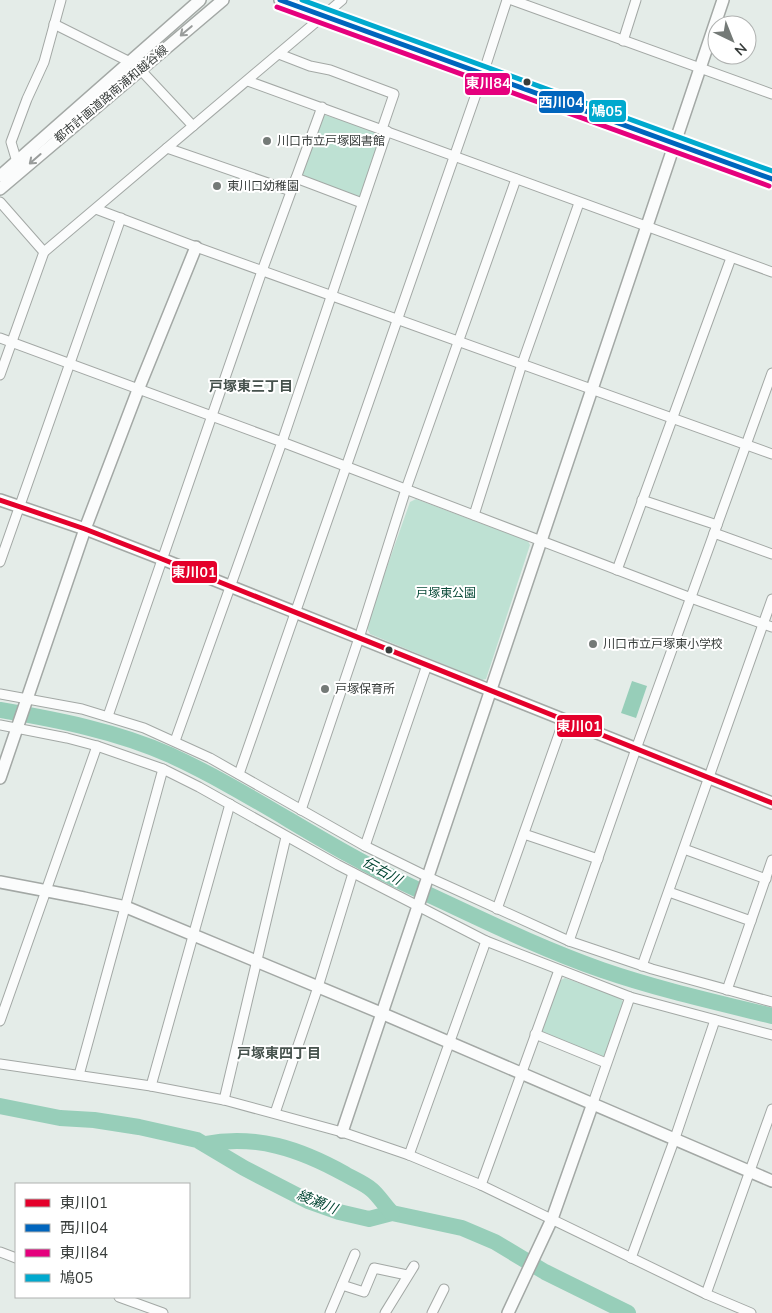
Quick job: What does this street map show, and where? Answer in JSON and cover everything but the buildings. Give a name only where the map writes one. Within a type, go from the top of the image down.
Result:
[{"type":"street","points":[[17,162],[11,142],[27,99],[44,62],[61,0]]},
{"type":"street","name":"都市計画道路南浦和越谷線","points":[[0,176],[200,0]]},
{"type":"street","name":"都市計画道路南浦和越谷線","points":[[0,189],[223,0]]},
{"type":"street","points":[[280,0],[772,179]]},
{"type":"street","points":[[0,375],[44,252],[342,0]]},
{"type":"street","points":[[239,774],[396,319],[483,74],[507,0]]},
{"type":"street","points":[[512,0],[623,42],[772,94]]},
{"type":"street","points":[[623,42],[636,0]]},
{"type":"street","points":[[342,1132],[723,0]]},
{"type":"street","points":[[54,24],[140,69],[193,126]]},
{"type":"street","points":[[175,741],[282,442],[362,203],[394,94],[330,70],[310,66],[279,54]]},
{"type":"street","points":[[248,81],[772,272]]},
{"type":"street","points":[[108,716],[211,416],[322,107]]},
{"type":"street","points":[[167,148],[291,191]]},
{"type":"street","points":[[296,178],[362,203]]},
{"type":"street","points":[[301,810],[359,638],[406,489],[516,179]]},
{"type":"street","points":[[0,202],[44,252]]},
{"type":"street","points":[[474,515],[522,364],[579,203]]},
{"type":"street","points":[[96,208],[196,247],[772,454]]},
{"type":"street","points":[[0,562],[121,218]]},
{"type":"street","points":[[0,778],[85,529],[138,390],[196,247]]},
{"type":"street","points":[[617,570],[731,258]]},
{"type":"street","points":[[0,338],[282,442],[768,626]]},
{"type":"street","points":[[569,941],[772,372]]},
{"type":"street","points":[[0,500],[85,529],[162,559],[772,804]]},
{"type":"street","points":[[642,500],[716,529],[772,554]]},
{"type":"street","points":[[642,966],[708,778],[768,626],[772,599]]},
{"type":"street","points":[[365,846],[427,665]]},
{"type":"street","points":[[0,694],[26,702],[108,716],[175,741],[239,774],[427,880],[569,941],[642,966],[772,1002]]},
{"type":"street","points":[[497,909],[564,720]]},
{"type":"street","points":[[0,725],[18,725],[97,746],[163,769],[199,786],[286,837],[353,872],[419,903],[486,941],[630,997],[772,1035]]},
{"type":"street","points":[[0,1021],[97,746]]},
{"type":"street","points":[[79,1075],[163,769]]},
{"type":"street","points":[[152,1086],[230,804]]},
{"type":"street","points":[[524,834],[598,859]]},
{"type":"street","points":[[224,1100],[286,837]]},
{"type":"street","points":[[684,849],[766,879]]},
{"type":"street","points":[[727,990],[772,860]]},
{"type":"street","points":[[275,1113],[318,987],[353,872]]},
{"type":"street","points":[[0,882],[126,907],[381,1013],[772,1181]]},
{"type":"street","points":[[669,892],[751,921]]},
{"type":"street","points":[[409,1155],[486,941]]},
{"type":"street","points":[[481,1185],[520,1073],[559,970]]},
{"type":"street","points":[[508,1313],[550,1223],[630,997]]},
{"type":"street","points":[[631,1258],[675,1138],[715,1020]]},
{"type":"street","points":[[535,1034],[606,1063]]},
{"type":"street","points":[[0,1064],[152,1086],[224,1100],[342,1132],[409,1155],[481,1185],[550,1223],[751,1313]]},
{"type":"street","points":[[706,1294],[772,1109]]},
{"type":"street","points":[[0,1252],[15,1258]]},
{"type":"street","points":[[330,1313],[355,1254]]},
{"type":"street","points":[[389,1312],[407,1275],[414,1266]]},
{"type":"street","points":[[342,1285],[364,1292],[374,1268],[407,1275]]},
{"type":"street","points":[[432,1313],[444,1289]]},
{"type":"street","points":[[123,1298],[163,1313]]},
{"type":"green space","points":[[325,115],[379,132],[382,137],[361,196],[358,198],[304,178],[301,174],[320,119]]},
{"type":"green space","name":"戸塚東公園","points":[[416,499],[528,541],[530,545],[486,679],[482,680],[370,634],[366,626],[410,502]]},
{"type":"green space","points":[[565,978],[620,998],[624,1003],[605,1056],[602,1057],[543,1033],[541,1030],[559,981]]},
{"type":"shaded area","points":[[632,681],[647,686],[636,718],[621,713]]},
{"type":"waterway","name":"伝右川","points":[[0,710],[86,727],[150,747],[231,786],[379,871],[529,941],[577,961],[623,977],[772,1016]]},
{"type":"waterway","name":"綾瀬川","points":[[0,1106],[60,1118],[94,1120],[139,1127],[197,1140],[244,1168],[308,1201],[339,1212],[369,1219],[392,1213],[462,1228],[495,1242],[545,1272],[628,1313]]},
{"type":"waterway","points":[[205,1144],[224,1141],[260,1143],[277,1146],[311,1157],[366,1185],[375,1192],[392,1213]]},
{"type":"transit line","name":"西川04","points":[[280,0],[772,179]]},
{"type":"transit line","name":"鳩05","points":[[302,0],[772,171]]},
{"type":"transit line","name":"東川84","points":[[277,7],[769,186]]},
{"type":"transit line","name":"東川01","points":[[0,500],[85,529],[162,559],[772,803]]},
{"type":"place","name":"川口市立戸塚図書館","points":[[267,141]]},
{"type":"place","name":"東川口幼稚園","points":[[217,186]]},
{"type":"place","name":"川口市立戸塚東小学校","points":[[593,644]]},
{"type":"place","name":"戸塚保育所","points":[[325,689]]},
{"type":"district","name":"戸塚東三丁目","points":[[251,386]]},
{"type":"district","name":"戸塚東四丁目","points":[[279,1053]]}]
